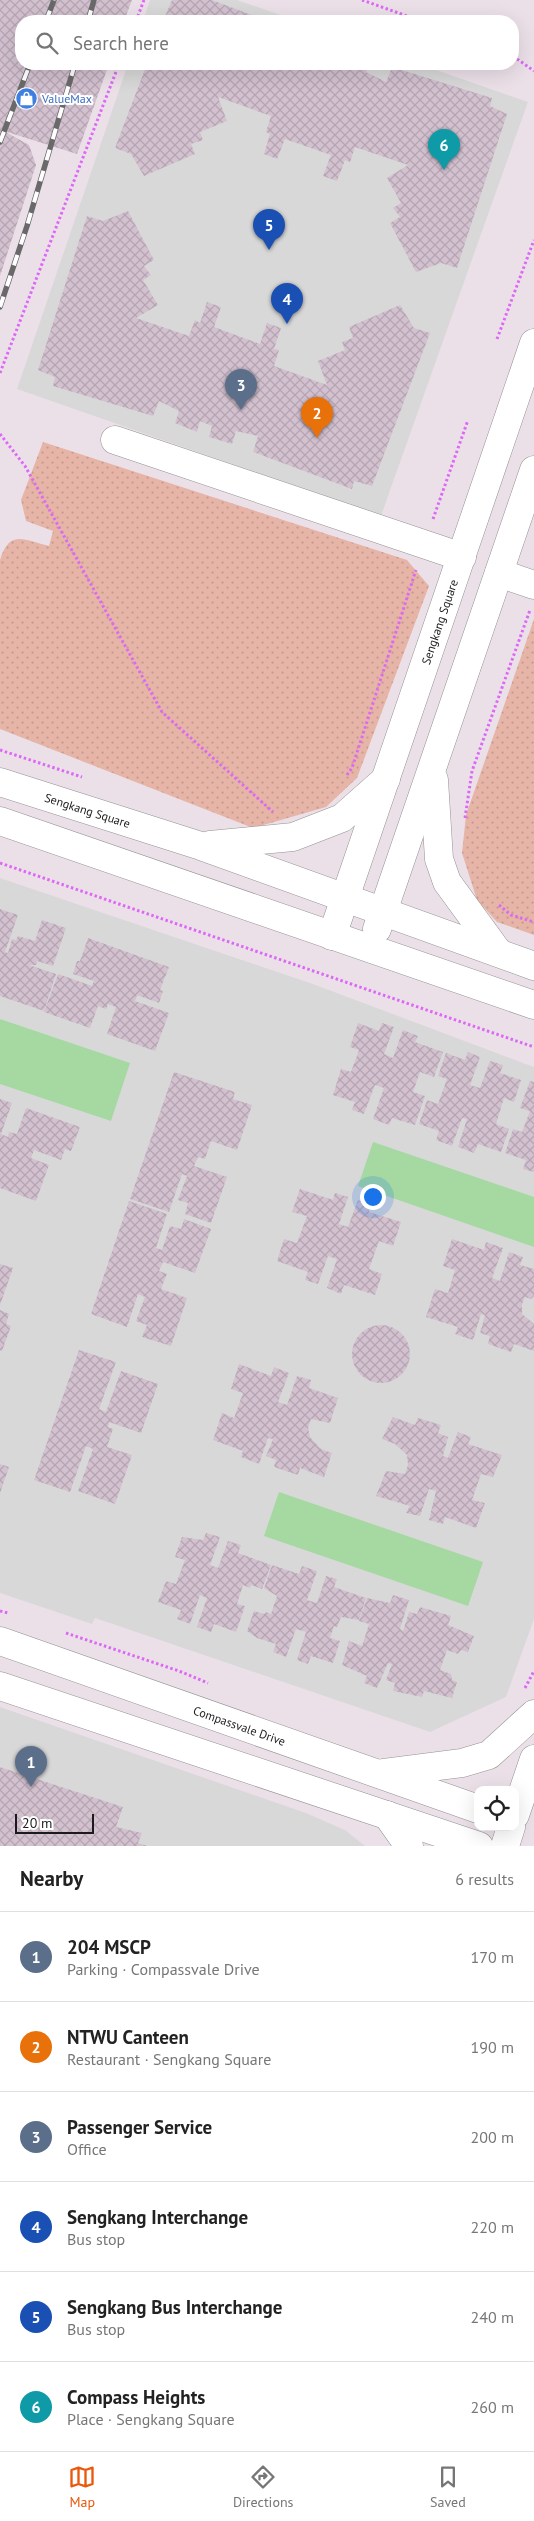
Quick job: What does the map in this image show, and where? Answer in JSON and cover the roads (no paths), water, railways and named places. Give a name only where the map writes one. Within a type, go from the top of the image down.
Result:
[{"type":"street","name":"Sengkang Square","points":[[332,936],[389,776],[462,557],[526,395],[534,343]]},
{"type":"street","points":[[115,440],[462,557]]},
{"type":"street","points":[[370,949],[434,768],[534,470]]},
{"type":"street","points":[[500,573],[532,596]]},
{"type":"street","points":[[434,768],[439,860],[447,882],[498,952]]},
{"type":"street","points":[[201,846],[294,837],[342,818],[389,776]]},
{"type":"street","name":"Sengkang Square","points":[[0,782],[201,846],[534,966]]},
{"type":"street","points":[[0,822],[534,1005]]},
{"type":"street","name":"Compassvale Drive","points":[[0,1641],[474,1808]]},
{"type":"street","points":[[0,1686],[479,1846]]},
{"type":"street","points":[[378,1774],[462,1763],[489,1755],[534,1714]]},
{"type":"street","points":[[519,1803],[534,1759]]},
{"type":"street","points":[[387,1815],[409,1846]]},
{"type":"street","points":[[519,1823],[534,1829]]},
{"type":"street","points":[[505,1846],[510,1831]]},
{"type":"railway","points":[[48,15],[54,0]]},
{"type":"railway","points":[[90,15],[94,0]]},
{"type":"railway","points":[[0,142],[28,70]]},
{"type":"railway","points":[[0,307],[27,226],[73,70]]},
{"type":"place","name":"ValueMax","points":[[26,98]]},
{"type":"place","name":"Compass Heights","points":[[444,170]]},
{"type":"place","name":"Sengkang Bus Interchange","points":[[269,250]]},
{"type":"place","name":"Sengkang Interchange","points":[[287,324]]},
{"type":"place","name":"Passenger Service","points":[[241,410]]},
{"type":"place","name":"NTWU Canteen","points":[[317,438]]},
{"type":"place","name":"204 MSCP","points":[[31,1787]]}]
